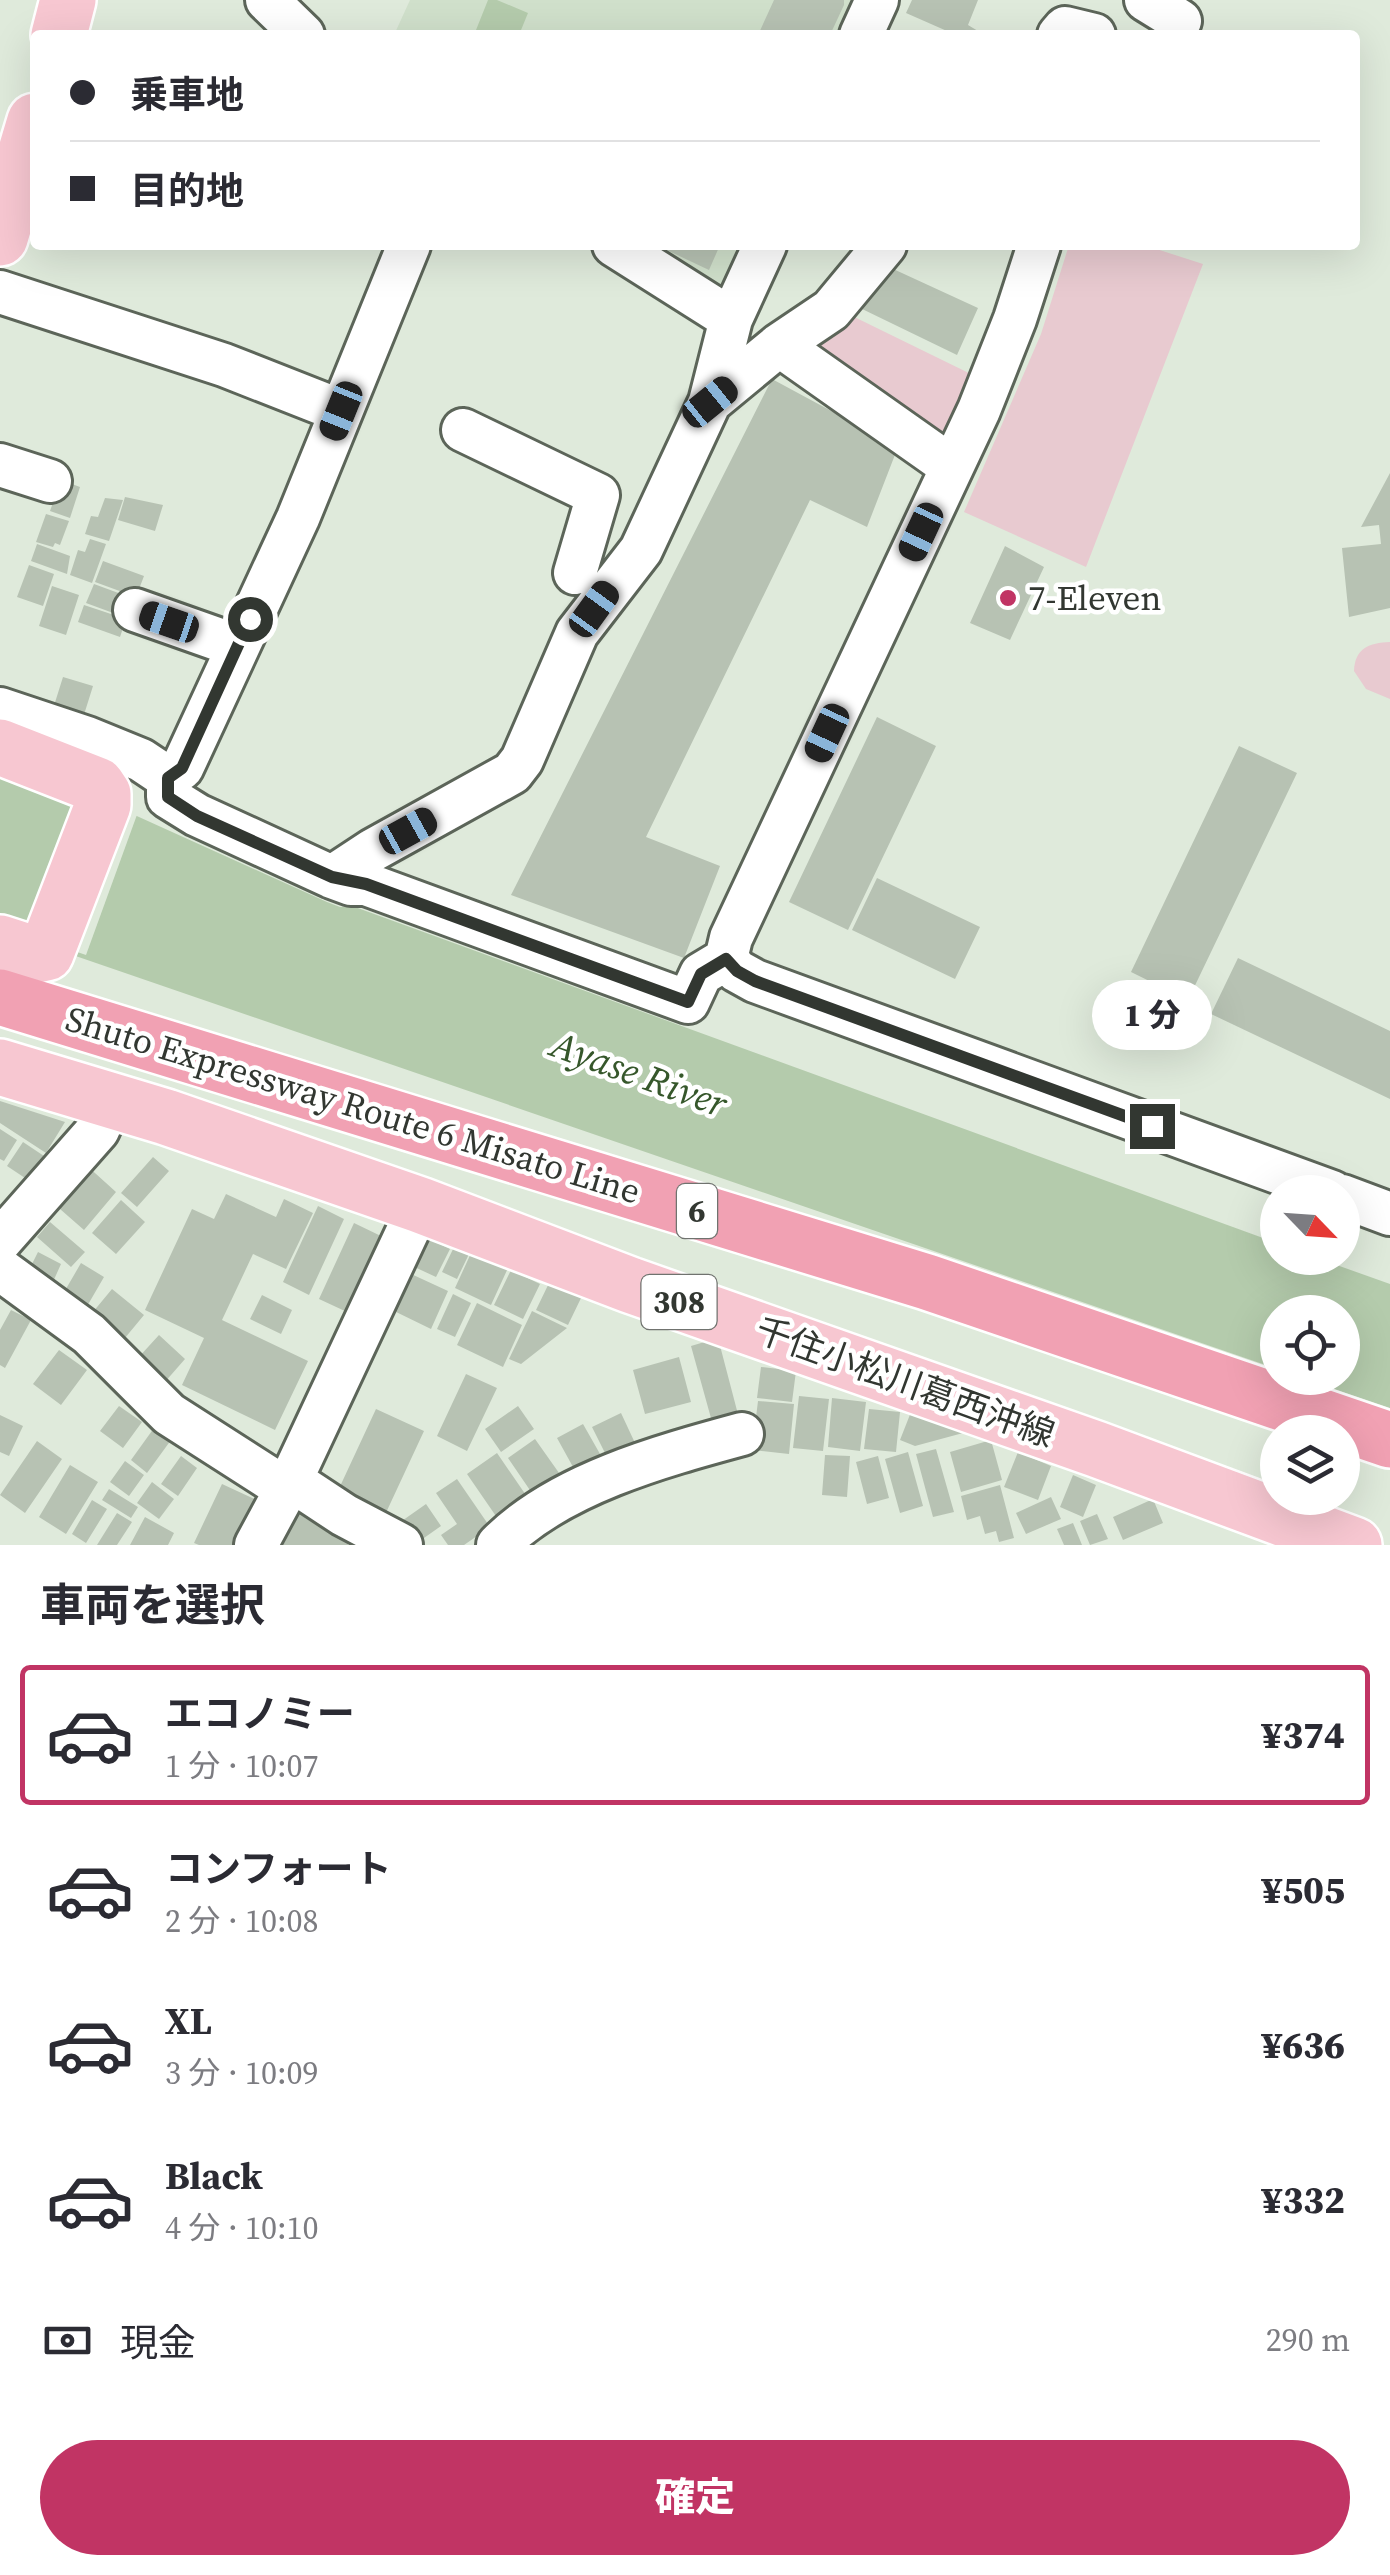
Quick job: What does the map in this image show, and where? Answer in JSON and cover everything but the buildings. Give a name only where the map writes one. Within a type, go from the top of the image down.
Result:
[{"type":"highway","points":[[0,970],[686,1193],[927,1282]]},
{"type":"highway","points":[[0,988],[656,1233]]},
{"type":"highway","name":"Shuto Expressway Route 6 Misato Line","points":[[0,997],[927,1282],[1390,1440]]},
{"type":"highway","name":"Shuto Expressway Route 6 Misato Line","points":[[0,1034],[656,1233],[1260,1436]]},
{"type":"highway","points":[[1360,1470],[1390,1480]]},
{"type":"main road","points":[[60,30],[68,0]]},
{"type":"main road","points":[[0,238],[30,138]]},
{"type":"main road","points":[[0,746],[97,785],[103,794],[104,805],[26,944]]},
{"type":"main road","name":"千住小松川葛西沖線","points":[[0,1067],[420,1205],[1253,1525],[1354,1545]]},
{"type":"street","points":[[267,0],[297,30]]},
{"type":"street","points":[[863,30],[877,0]]},
{"type":"street","points":[[1096,30],[1108,0]]},
{"type":"street","points":[[168,778],[182,768],[290,537],[407,250]]},
{"type":"street","points":[[622,250],[731,319]]},
{"type":"street","points":[[585,579],[641,550],[710,402],[731,319],[763,250]]},
{"type":"street","points":[[710,402],[831,310],[880,250]]},
{"type":"street","points":[[168,778],[168,797],[197,816],[332,877],[366,884],[688,1002],[701,974],[726,959],[731,938],[952,467],[1016,319],[1037,250]]},
{"type":"street","points":[[0,292],[224,365],[341,411]]},
{"type":"street","points":[[779,346],[952,467]]},
{"type":"street","points":[[332,877],[512,773],[522,760],[576,634],[598,495],[463,430]]},
{"type":"street","points":[[0,465],[50,481]]},
{"type":"street","points":[[135,610],[237,646]]},
{"type":"street","points":[[0,709],[141,760],[168,778]]},
{"type":"street","points":[[726,959],[755,981],[1286,1175]]},
{"type":"street","points":[[0,1241],[98,1130],[111,1101]]},
{"type":"street","points":[[1360,1203],[1390,1214]]},
{"type":"street","points":[[256,1545],[420,1205]]},
{"type":"street","points":[[0,1270],[89,1334],[168,1414],[288,1485],[401,1545]]},
{"type":"street","points":[[498,1545],[516,1527],[603,1478],[742,1434]]},
{"type":"shaded area","points":[[410,0],[863,0],[848,30],[396,30]]},
{"type":"shaded area","points":[[644,250],[747,250],[724,300]]},
{"type":"shaded area","points":[[1067,250],[1160,250],[1203,264],[1086,567],[964,512],[1041,334]]},
{"type":"shaded area","points":[[838,309],[979,378],[942,455],[799,345]]},
{"type":"shaded area","points":[[1390,642],[1390,699],[1366,689],[1354,671],[1364,648]]},
{"type":"water","points":[[488,0],[528,13],[521,30],[476,30]]},
{"type":"water","name":"Ayase River","points":[[0,766],[86,793],[340,907],[355,907],[1260,1237],[1260,1275],[1360,1273],[1390,1284],[1390,1408],[1352,1395],[1360,1395],[1360,1295],[1260,1295],[1260,1363],[0,930]]},
{"type":"pier","points":[[82,794],[138,812],[86,955],[39,939]]},
{"type":"place","name":"7-Eleven","points":[[1008,598]]},
{"type":"route","points":[[250,619],[182,768],[168,778],[168,797],[197,816],[332,877],[366,884],[688,1002],[701,974],[726,959],[755,981],[1152,1126]]}]
